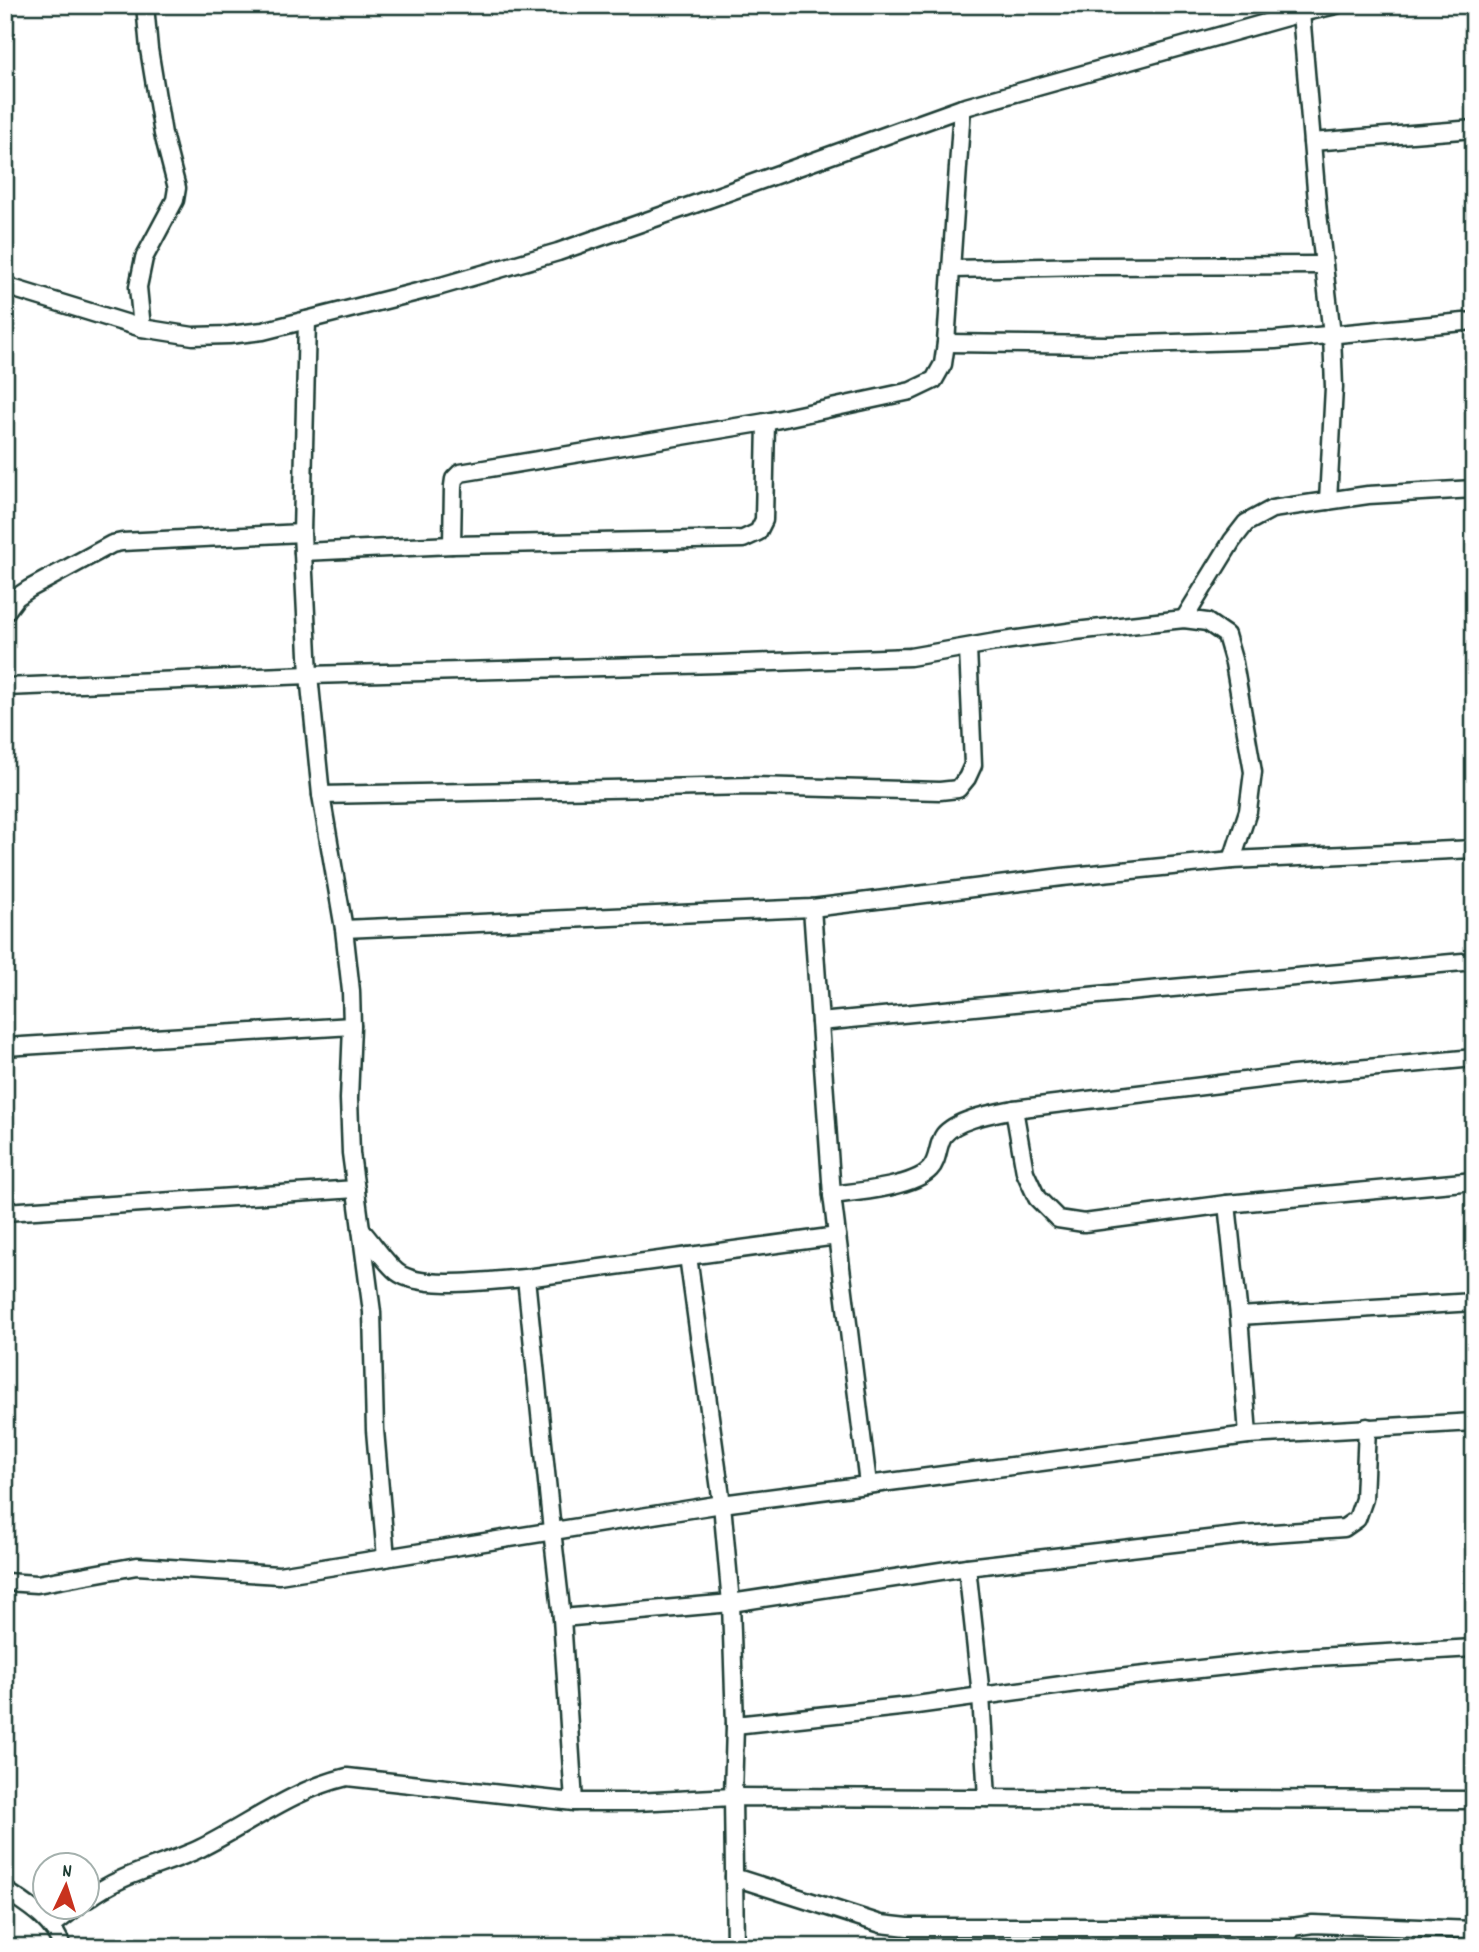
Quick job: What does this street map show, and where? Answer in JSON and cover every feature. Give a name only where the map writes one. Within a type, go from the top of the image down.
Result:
[{"type":"street","points":[[142,328],[138,287],[144,258],[175,200],[177,188],[163,134],[149,49],[145,5]]},
{"type":"street","points":[[5,286],[142,328],[193,336],[263,331],[441,286],[558,252],[962,108],[1336,5]]},
{"type":"street","points":[[1301,13],[1332,335],[1334,387],[1328,501]]},
{"type":"street","points":[[452,545],[453,486],[454,479],[460,473],[766,422],[911,391],[934,380],[943,364],[946,343],[962,108]]},
{"type":"street","points":[[1312,142],[1474,129]]},
{"type":"street","points":[[952,270],[1091,266],[1324,265]]},
{"type":"street","points":[[307,320],[302,533],[309,675],[321,795],[344,929],[351,991],[351,1153],[372,1312],[375,1430],[386,1558]]},
{"type":"street","points":[[946,343],[1106,345],[1275,340],[1474,321]]},
{"type":"street","points":[[303,552],[452,545],[743,539],[758,531],[764,520],[766,422]]},
{"type":"street","points":[[1184,619],[1231,541],[1246,523],[1272,509],[1368,495],[1474,489]]},
{"type":"street","points":[[5,613],[17,597],[29,589],[122,541],[302,533]]},
{"type":"street","points":[[5,687],[910,657],[1075,631],[1184,619],[1207,622],[1226,635],[1234,663],[1253,772],[1248,811],[1232,860]]},
{"type":"street","points":[[321,795],[752,786],[940,791],[958,789],[973,765],[968,648]]},
{"type":"street","points":[[344,929],[812,908],[1062,877],[1232,860],[1474,849]]},
{"type":"street","points":[[812,908],[832,1195],[868,1484]]},
{"type":"street","points":[[820,1022],[1474,961]]},
{"type":"street","points":[[5,1047],[352,1026]]},
{"type":"street","points":[[832,1195],[892,1186],[930,1170],[937,1158],[943,1136],[958,1125],[985,1115],[1014,1109],[1293,1075],[1474,1058]]},
{"type":"street","points":[[1014,1109],[1025,1172],[1037,1198],[1058,1219],[1084,1223],[1227,1204],[1474,1181]]},
{"type":"street","points":[[5,1212],[356,1189]]},
{"type":"street","points":[[1227,1204],[1248,1435]]},
{"type":"street","points":[[361,1230],[396,1271],[418,1281],[462,1282],[526,1278],[836,1236]]},
{"type":"street","points":[[688,1256],[722,1504],[731,1602],[735,1725],[735,1947]]},
{"type":"street","points":[[526,1278],[562,1618],[574,1802]]},
{"type":"street","points":[[1239,1316],[1474,1302]]},
{"type":"street","points":[[5,1582],[37,1584],[137,1566],[279,1575],[722,1504],[1248,1435],[1474,1422]]},
{"type":"street","points":[[562,1618],[731,1602],[967,1567],[1243,1535],[1344,1528],[1357,1519],[1364,1499],[1367,1427]]},
{"type":"street","points":[[967,1567],[981,1695],[987,1798]]},
{"type":"street","points":[[735,1725],[1299,1658],[1474,1648]]},
{"type":"street","points":[[102,1890],[116,1882],[200,1848],[303,1791],[347,1777],[574,1802],[733,1797],[1474,1800]]},
{"type":"street","points":[[734,1877],[881,1924],[908,1927],[1292,1927],[1324,1924],[1474,1930]]},
{"type":"street","points":[[5,1890],[52,1926],[62,1947]]},
{"type":"street","points":[[52,1926],[60,1920]]},
{"type":"street","points":[[1280,1947],[1292,1927]]}]
